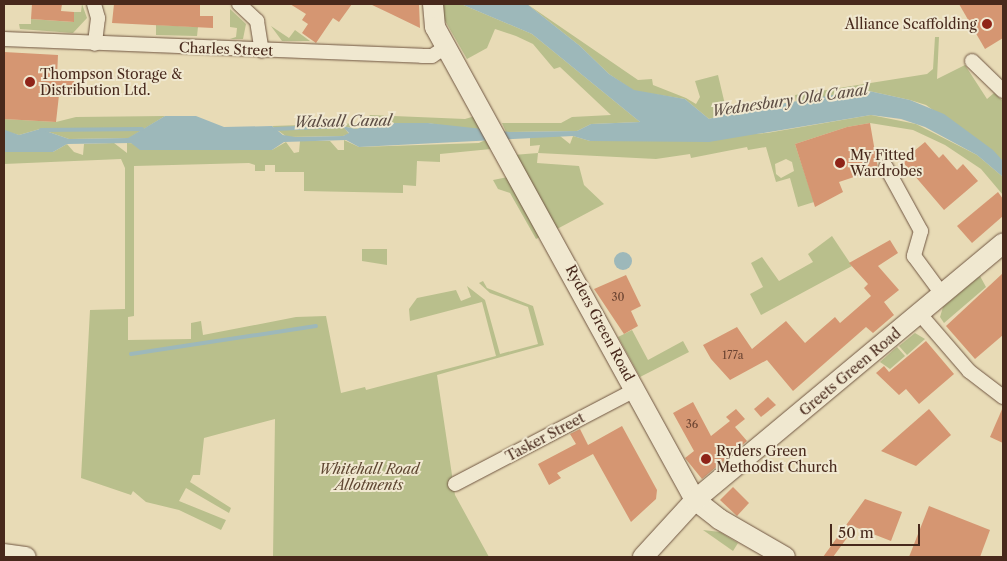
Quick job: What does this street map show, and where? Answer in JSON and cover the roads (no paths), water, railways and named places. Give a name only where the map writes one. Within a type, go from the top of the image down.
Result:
[{"type":"main road","points":[[433,4],[435,27],[446,47]]},
{"type":"main road","name":"Ryders Green Road","points":[[446,47],[493,128],[695,500]]},
{"type":"main road","name":"Greets Green Road","points":[[642,557],[695,500],[1003,243]]},
{"type":"main road","points":[[695,500],[719,519],[785,557]]},
{"type":"main road","points":[[4,554],[26,557]]},
{"type":"street","points":[[94,4],[98,18],[95,44]]},
{"type":"street","points":[[239,4],[257,21],[262,51]]},
{"type":"street","name":"Charles Street","points":[[4,39],[262,51],[432,56],[446,47]]},
{"type":"street","points":[[972,61],[1003,91]]},
{"type":"street","points":[[886,167],[920,231],[914,256],[942,294]]},
{"type":"street","points":[[919,313],[969,371],[1003,397]]},
{"type":"street","name":"Tasker Street","points":[[455,484],[635,390]]},
{"type":"water","points":[[461,4],[527,4],[580,46],[609,74],[634,90],[685,99],[709,119],[727,113],[851,92],[869,91],[910,100],[944,114],[993,150],[1003,161],[1003,177],[977,155],[925,127],[901,119],[871,115],[709,142],[590,141],[573,136],[359,147],[346,140],[284,142],[272,150],[140,150],[131,143],[67,144],[53,152],[4,152],[5,130],[19,135],[40,129],[69,139],[128,138],[165,116],[196,116],[224,127],[272,126],[283,135],[295,137],[343,136],[349,133],[342,126],[356,129],[375,123],[428,123],[510,132],[577,131],[591,124],[640,122],[532,34]]},
{"type":"water","points":[[619,252],[627,252],[632,257],[630,268],[619,270],[614,265],[614,257]]},
{"type":"waterway","name":"Walsall Canal","points":[[275,129],[342,126]]},
{"type":"waterway","points":[[41,130],[142,129]]},
{"type":"waterway","points":[[131,354],[316,326]]},
{"type":"place","name":"Alliance Scaffolding","points":[[987,24]]},
{"type":"place","name":"Thompson Storage & Distribution Ltd.","points":[[30,82]]},
{"type":"place","name":"My Fitted Wardrobes","points":[[840,163]]},
{"type":"place","name":"Ryders Green Methodist Church","points":[[706,459]]},
{"type":"water label","name":"Wednesbury Old Canal","points":[[790,100]]},
{"type":"park label","name":"Whitehall Road Allotments","points":[[369,478]]}]
